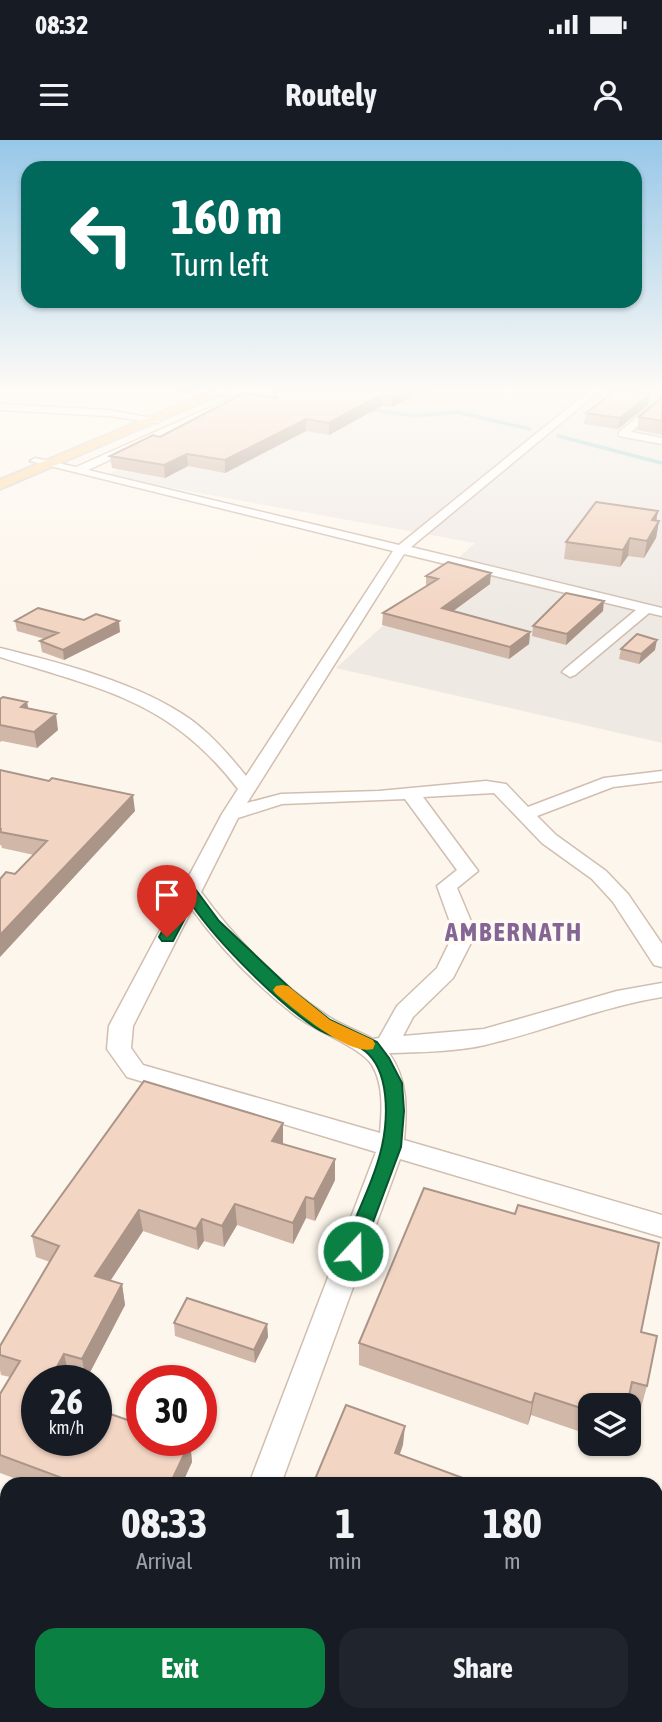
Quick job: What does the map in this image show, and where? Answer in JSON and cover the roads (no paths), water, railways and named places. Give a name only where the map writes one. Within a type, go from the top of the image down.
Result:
[{"type":"main road","points":[[0,477],[40,464]]},
{"type":"main road","points":[[0,485],[40,464]]},
{"type":"street","points":[[46,464],[654,610]]},
{"type":"street","points":[[77,471],[91,464]]},
{"type":"street","points":[[505,464],[401,549],[230,814],[121,1026],[119,1049],[135,1071],[662,1226]]},
{"type":"street","points":[[570,672],[654,610]]},
{"type":"street","points":[[0,652],[115,690],[163,711],[182,722],[208,744],[247,789]]},
{"type":"street","points":[[525,814],[610,782],[662,776]]},
{"type":"street","points":[[230,814],[281,799],[493,786],[504,791],[549,839],[598,875],[621,898],[662,960]]},
{"type":"street","points":[[268,1477],[391,1147],[395,1111],[393,1083],[379,1046],[403,1011],[445,973],[465,933],[460,915],[446,892],[447,886],[468,871],[410,793]]},
{"type":"street","points":[[191,893],[213,924],[286,994],[323,1025],[379,1046],[446,1044],[485,1037],[580,1008],[662,990]]},
{"type":"district","name":"AMBERNATH","points":[[514,932]]}]
